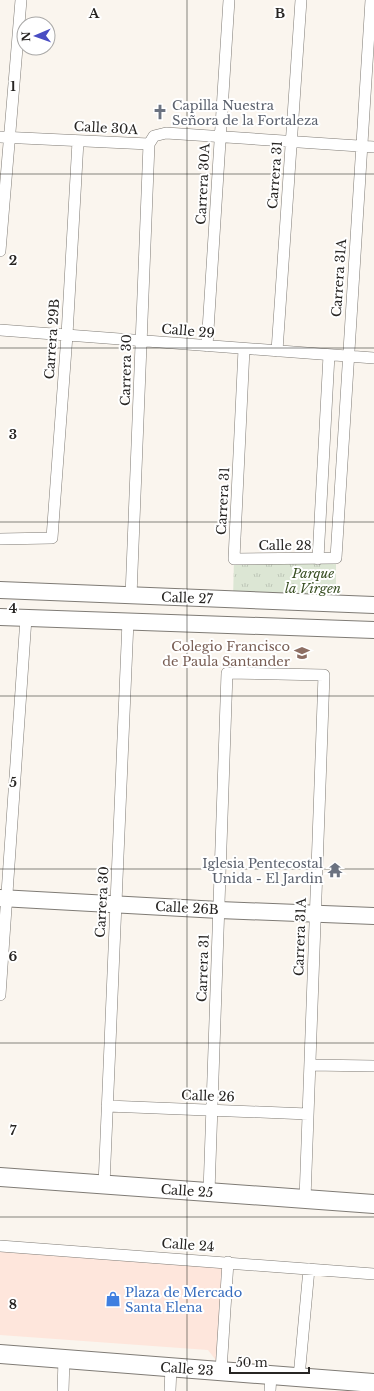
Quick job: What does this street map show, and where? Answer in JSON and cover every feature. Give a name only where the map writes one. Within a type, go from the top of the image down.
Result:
[{"type":"main road","name":"Calle 27","points":[[0,590],[374,605]]},
{"type":"main road","name":"Calle 27","points":[[0,617],[374,630]]},
{"type":"main road","name":"Calle 26B","points":[[3,898],[219,910],[374,916]]},
{"type":"main road","name":"Calle 25","points":[[0,1177],[374,1204]]},
{"type":"main road","name":"Calle 23","points":[[0,1354],[221,1371],[271,1383],[299,1377],[374,1383]]},
{"type":"street","points":[[0,251],[5,137],[21,0]]},
{"type":"street","name":"Carrera 30A","points":[[207,346],[229,0]]},
{"type":"street","name":"Carrera 31","points":[[276,351],[302,0]]},
{"type":"street","name":"Carrera 31A","points":[[336,558],[371,0]]},
{"type":"street","name":"Calle 30A","points":[[5,137],[149,144],[154,136],[166,133],[374,147]]},
{"type":"street","name":"Carrera 29B","points":[[0,539],[52,538],[67,335],[78,141]]},
{"type":"street","name":"Carrera 30","points":[[131,596],[149,144]]},
{"type":"street","name":"Calle 29","points":[[0,330],[374,358]]},
{"type":"street","name":"Carrera 31","points":[[234,559],[244,349]]},
{"type":"street","points":[[318,559],[329,355]]},
{"type":"street","name":"Calle 28","points":[[234,559],[336,558]]},
{"type":"street","points":[[0,995],[3,898],[26,618]]},
{"type":"street","name":"Carrera 30","points":[[104,1185],[128,621]]},
{"type":"street","name":"Carrera 31","points":[[209,1192],[227,673],[324,675]]},
{"type":"street","name":"Carrera 31A","points":[[305,1200],[324,675]]},
{"type":"street","points":[[310,1065],[374,1066]]},
{"type":"street","name":"Calle 26","points":[[107,1106],[308,1114]]},
{"type":"street","name":"Calle 24","points":[[0,1246],[374,1274]]},
{"type":"street","points":[[221,1371],[228,1262]]},
{"type":"street","points":[[299,1377],[309,1269]]},
{"type":"street","points":[[63,1391],[64,1359]]},
{"type":"street","points":[[170,1391],[171,1367]]},
{"type":"shaded area","name":"Plaza de Mercado Santa Elena","points":[[0,1246],[228,1262],[221,1371],[215,1359],[208,1350],[0,1335]]},
{"type":"green space","name":"Parque la Virgen","points":[[336,558],[336,603],[233,600],[234,559]]},
{"type":"place","name":"Capilla Nuestra Señora de la Fortaleza","points":[[160,112]]},
{"type":"place","name":"Colegio Francisco de Paula Santander","points":[[302,653]]},
{"type":"place","name":"Iglesia Pentecostal Unida - El Jardin","points":[[335,870]]},
{"type":"place","name":"Plaza de Mercado Santa Elena","points":[[113,1299]]}]
